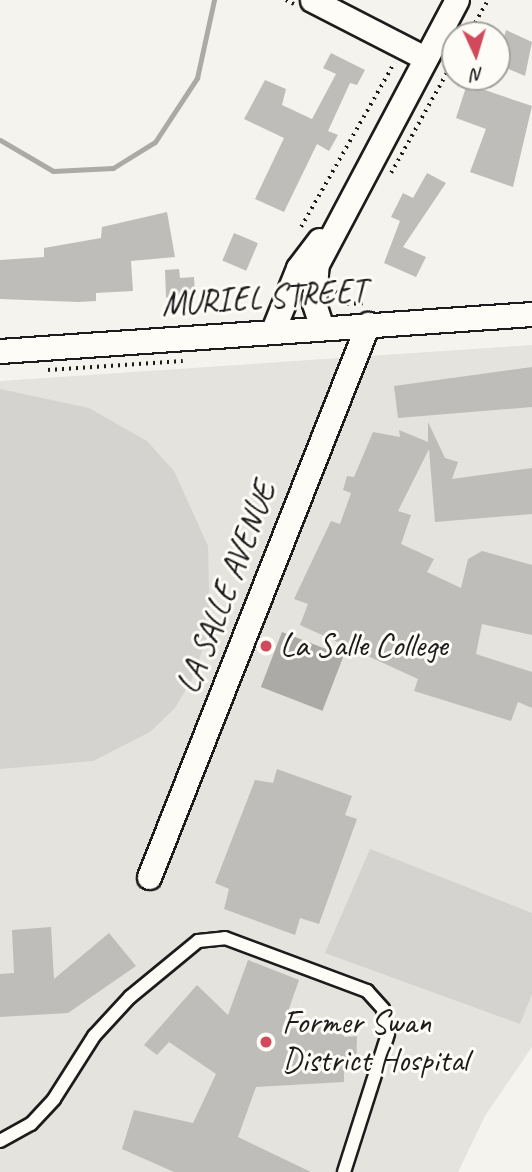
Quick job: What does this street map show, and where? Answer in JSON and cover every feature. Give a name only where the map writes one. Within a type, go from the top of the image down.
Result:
[{"type":"street","points":[[321,325],[314,303],[317,264],[423,57],[457,0]]},
{"type":"street","points":[[305,3],[423,57]]},
{"type":"street","points":[[273,330],[298,268],[344,207]]},
{"type":"street","name":"MURIEL STREET","points":[[0,351],[273,330],[321,325],[369,313],[532,314]]},
{"type":"street","name":"LA SALLE AVENUE","points":[[149,877],[369,313]]},
{"type":"lane","points":[[0,1141],[47,1107],[130,997],[198,941],[225,939],[368,991],[383,1009],[385,1046],[344,1172]]},
{"type":"path","points":[[286,0],[305,3]]},
{"type":"path","points":[[476,21],[488,0]]},
{"type":"path","points":[[298,232],[397,57],[385,51]]},
{"type":"path","points":[[389,177],[441,83]]},
{"type":"path","points":[[329,283],[347,304],[369,313]]},
{"type":"shaded area","name":"La Salle College","points":[[532,345],[532,1047],[485,1116],[458,1172],[0,1172],[0,381]]},
{"type":"shaded area","points":[[0,389],[89,408],[147,441],[174,471],[208,546],[210,629],[192,679],[175,708],[150,732],[93,761],[0,769]]},
{"type":"shaded area","points":[[282,632],[344,656],[322,711],[261,687]]},
{"type":"shaded area","points":[[370,849],[532,913],[532,994],[520,1024],[325,953]]},
{"type":"building","points":[[511,32],[532,42],[525,76],[511,70]]},
{"type":"building","points":[[331,53],[365,70],[357,85],[350,83],[328,131],[338,135],[329,151],[317,144],[284,212],[255,199],[284,138],[244,119],[265,80],[286,89],[282,105],[312,119],[336,74],[323,68]]},
{"type":"building","points":[[465,91],[488,91],[532,106],[513,187],[470,172],[486,129],[456,118]]},
{"type":"building","points":[[427,173],[446,183],[403,247],[426,257],[416,277],[384,263],[400,221],[391,217],[403,193],[413,198]]},
{"type":"building","points":[[167,212],[175,257],[131,261],[133,291],[96,293],[96,301],[0,299],[0,260],[44,257],[44,248],[101,238],[102,227]]},
{"type":"building","points":[[234,233],[258,243],[246,271],[222,261]]},
{"type":"building","points":[[179,269],[180,278],[194,277],[195,295],[166,298],[165,270]]},
{"type":"building","points":[[532,367],[532,407],[398,418],[394,386]]},
{"type":"building","points":[[428,422],[445,458],[458,462],[452,479],[532,468],[532,514],[435,522],[429,449],[398,511],[411,515],[401,544],[434,559],[427,572],[461,588],[468,559],[482,551],[532,565],[532,635],[482,624],[476,654],[532,672],[532,708],[518,702],[511,721],[414,691],[418,679],[300,625],[308,604],[294,599],[331,521],[340,524],[351,493],[343,490],[347,476],[354,477],[373,432],[400,437],[399,430],[428,442]]},
{"type":"building","points":[[277,769],[352,796],[345,815],[357,819],[319,924],[300,918],[295,935],[224,909],[229,889],[215,883],[255,780],[273,783]]},
{"type":"building","points":[[51,927],[54,979],[109,933],[136,966],[68,1013],[0,1017],[0,974],[14,973],[12,930]]},
{"type":"building","points":[[248,960],[299,980],[282,1029],[343,1025],[344,1037],[357,1036],[356,1071],[344,1071],[344,1082],[256,1087],[238,1137],[311,1172],[174,1172],[122,1149],[134,1110],[193,1123],[216,1074],[169,1042],[157,1055],[144,1045],[197,985],[228,1015]]},
{"type":"waterway","points":[[0,140],[53,171],[113,168],[155,142],[197,78],[214,0]]},
{"type":"place","name":"La Salle College","points":[[266,646]]},
{"type":"place","name":"Former Swan District Hospital","points":[[266,1042]]}]
